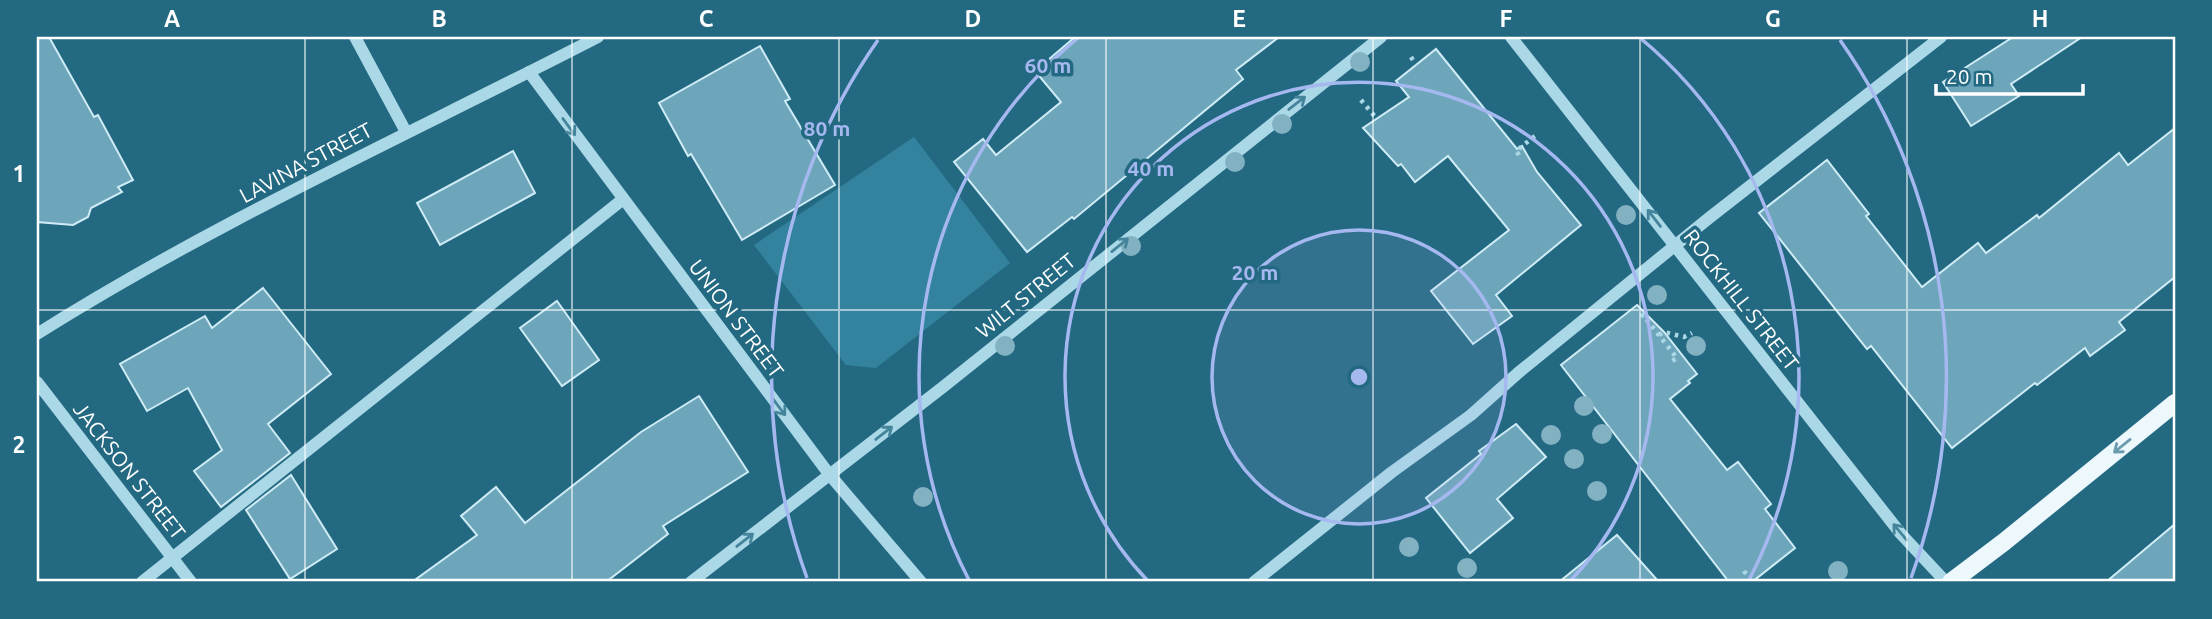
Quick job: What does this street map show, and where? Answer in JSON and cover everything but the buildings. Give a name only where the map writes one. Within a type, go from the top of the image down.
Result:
[{"type":"main road","points":[[1949,582],[2004,542],[2175,403]]},
{"type":"street","points":[[355,37],[406,132]]},
{"type":"street","name":"LAVINA STREET","points":[[37,334],[202,239],[406,132],[598,37]]},
{"type":"street","name":"WILT STREET","points":[[691,582],[943,387],[1381,37]]},
{"type":"street","name":"ROCKHILL STREET","points":[[1511,37],[1901,534],[1949,582]]},
{"type":"street","points":[[1255,582],[1392,472],[1471,415],[1518,373],[1941,37]]},
{"type":"street","name":"UNION STREET","points":[[529,72],[622,200],[830,474],[921,582]]},
{"type":"street","points":[[142,582],[622,200]]},
{"type":"street","name":"JACKSON STREET","points":[[37,382],[191,582]]},
{"type":"path","points":[[1411,57],[1416,65]]},
{"type":"path","points":[[1361,100],[1377,119]]},
{"type":"path","points":[[1519,155],[1516,151],[1535,136]]},
{"type":"path","points":[[1639,318],[1643,315],[1677,358],[1672,361]]},
{"type":"path","points":[[1659,335],[1664,332],[1684,337],[1692,333]]},
{"type":"path","points":[[1744,571],[1752,582]]},
{"type":"shaded area","points":[[914,137],[1010,263],[876,368],[846,365],[754,245]]}]
